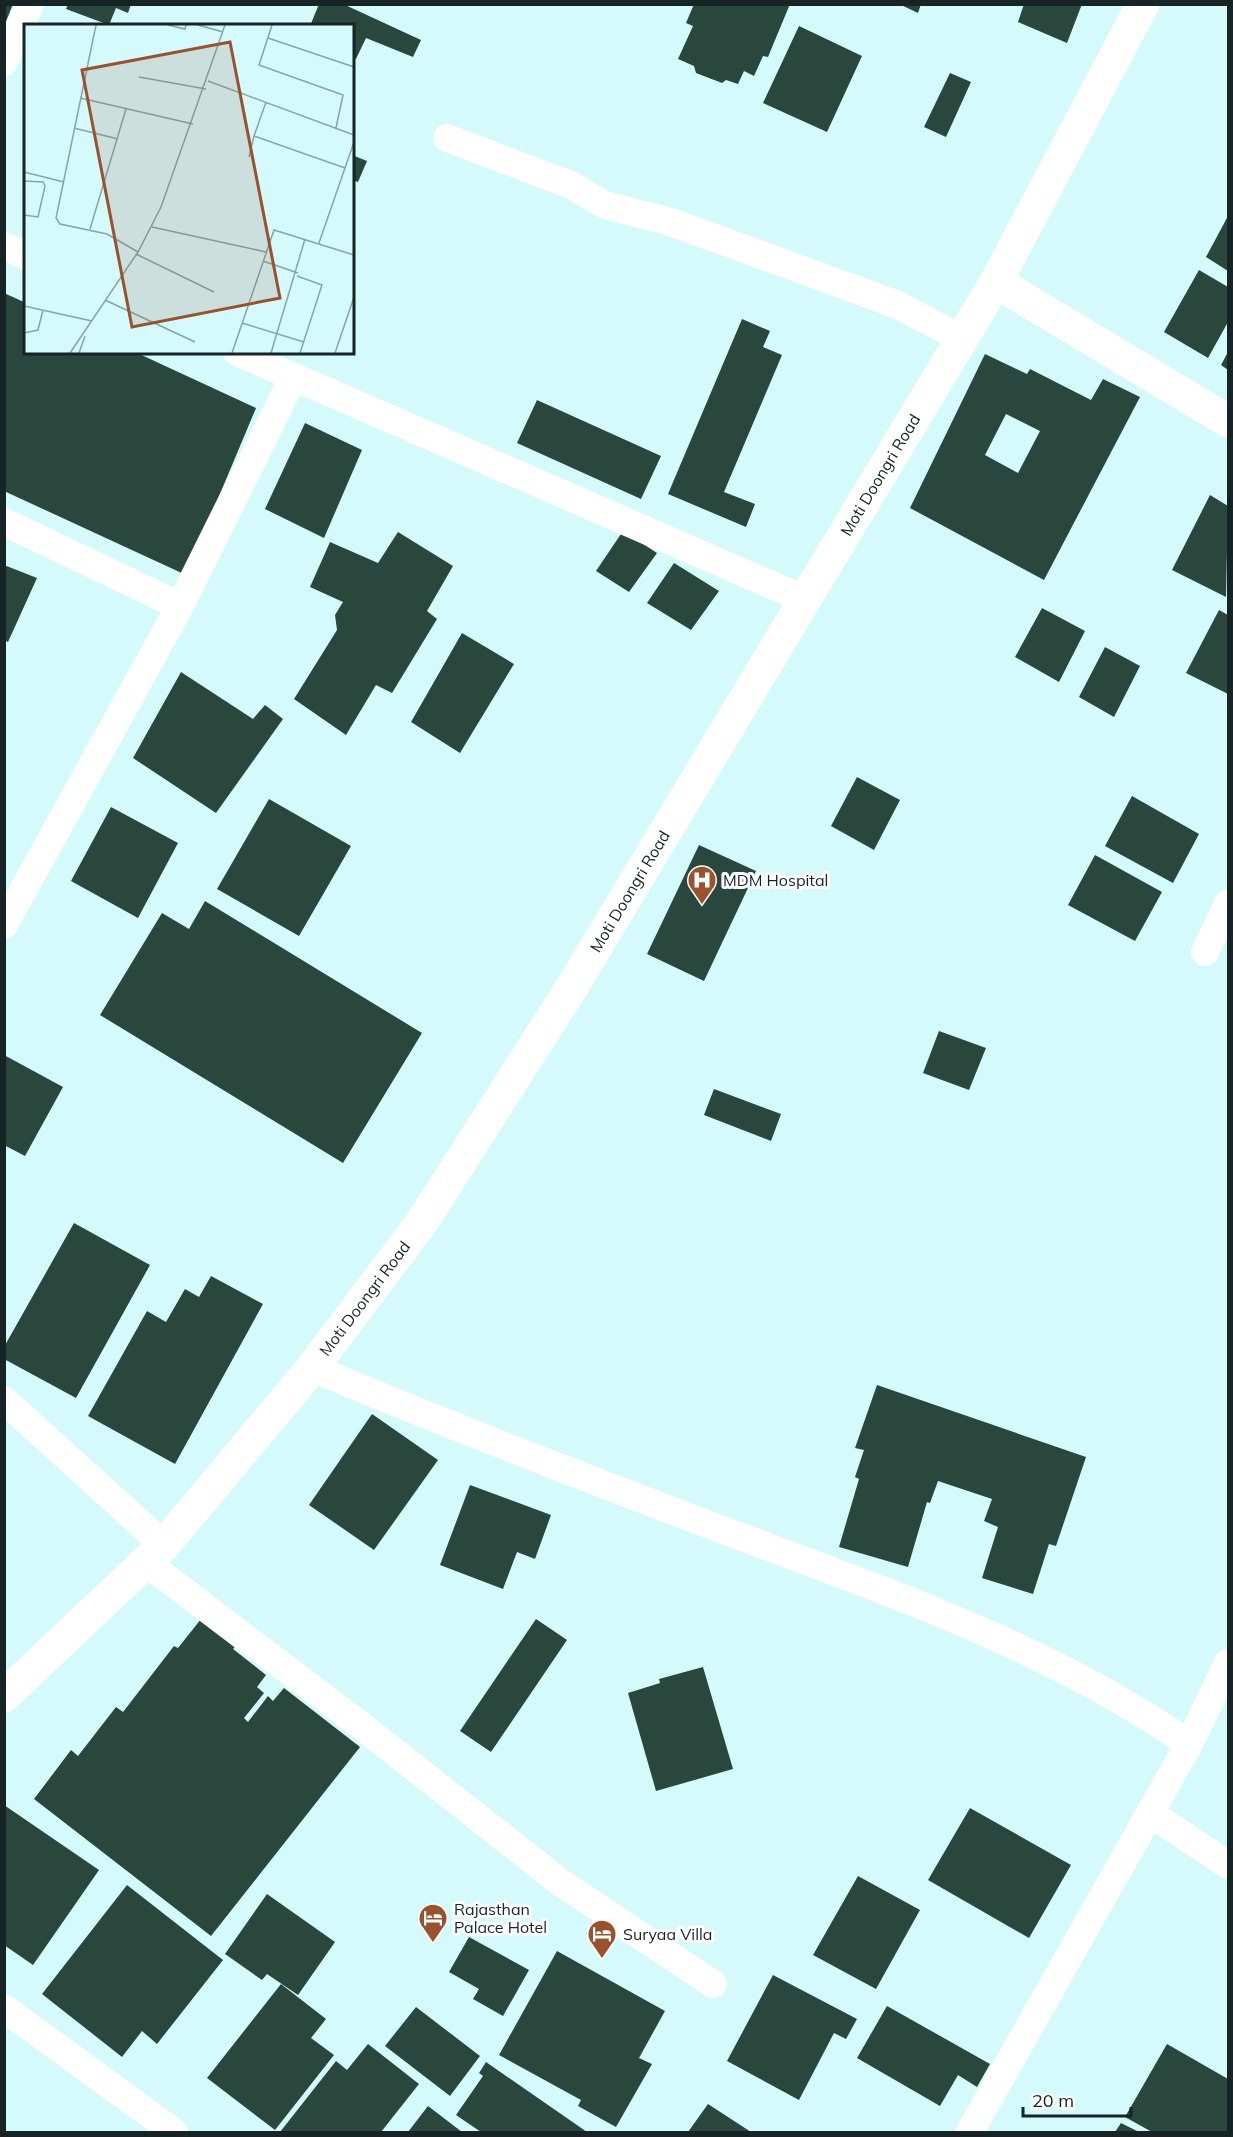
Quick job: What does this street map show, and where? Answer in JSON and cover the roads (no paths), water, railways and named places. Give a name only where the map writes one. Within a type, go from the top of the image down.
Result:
[{"type":"street","points":[[4,62],[30,4]]},
{"type":"street","name":"Moti Doongri Road","points":[[4,1696],[154,1553],[312,1368],[422,1222],[572,987],[996,282],[1143,4]]},
{"type":"street","points":[[447,138],[571,185],[605,205],[670,222],[898,305],[962,339]]},
{"type":"street","points":[[4,246],[24,255]]},
{"type":"street","points":[[996,282],[1228,421]]},
{"type":"street","points":[[241,354],[806,600]]},
{"type":"street","points":[[4,925],[180,606],[293,378]]},
{"type":"street","points":[[4,522],[180,606]]},
{"type":"street","points":[[1205,952],[1228,904]]},
{"type":"street","points":[[312,1368],[485,1440],[931,1608],[1050,1662],[1159,1724],[1189,1744]]},
{"type":"street","points":[[4,1400],[154,1553],[350,1717],[560,1882],[713,1984]]},
{"type":"street","points":[[970,2133],[1189,1744],[1228,1664]]},
{"type":"street","points":[[1150,1813],[1228,1865]]},
{"type":"street","points":[[4,2008],[174,2133]]},
{"type":"place","name":"MDM Hospital","points":[[702,906]]},
{"type":"place","name":"Rajasthan Palace Hotel","points":[[433,1944]]},
{"type":"place","name":"Suryaa Villa","points":[[602,1960]]}]
